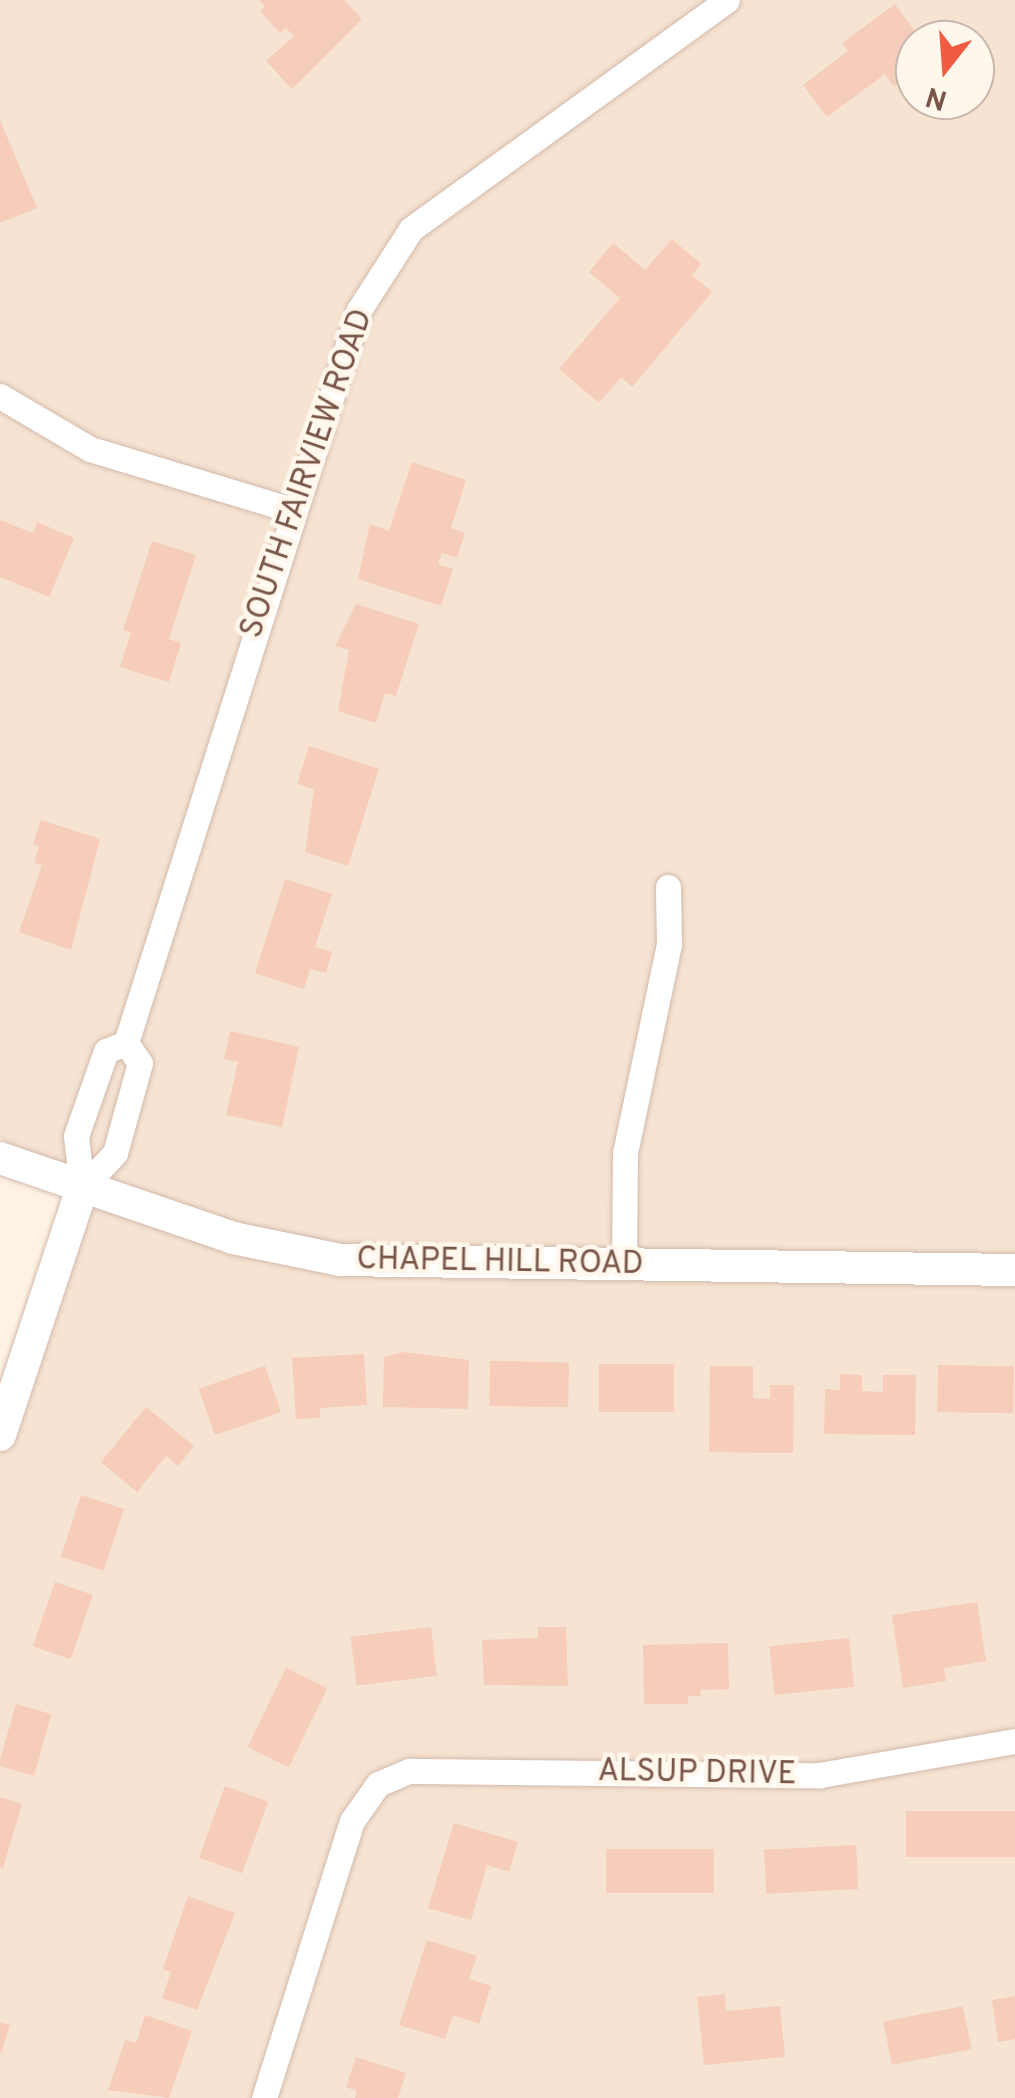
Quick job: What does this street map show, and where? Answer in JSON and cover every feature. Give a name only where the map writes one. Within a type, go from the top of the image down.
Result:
[{"type":"street","name":"SOUTH FAIRVIEW ROAD","points":[[126,1044],[358,310],[411,229],[728,0]]},
{"type":"street","points":[[0,396],[90,449],[292,510]]},
{"type":"street","points":[[624,1266],[625,1153],[669,944],[668,886]]},
{"type":"street","points":[[0,1434],[82,1188],[76,1136],[106,1051],[126,1044],[140,1063],[116,1153],[82,1188]]},
{"type":"street","name":"CHAPEL HILL ROAD","points":[[0,1158],[234,1238],[340,1260],[1015,1270]]},
{"type":"street","name":"ALSUP DRIVE","points":[[264,2098],[352,1822],[378,1784],[409,1772],[820,1775],[1015,1741]]},
{"type":"shaded area","points":[[0,0],[1015,0],[1015,2098],[0,2098],[0,1421],[80,1189],[0,1138]]},
{"type":"building","points":[[259,0],[344,0],[362,19],[292,89],[266,61],[294,36],[286,28],[280,33],[260,11],[265,6]]},
{"type":"building","points":[[895,4],[907,20],[895,20],[895,86],[885,74],[827,117],[803,85],[848,51],[842,43]]},
{"type":"building","points":[[0,120],[37,208],[0,223]]},
{"type":"building","points":[[672,239],[701,264],[692,275],[712,292],[632,387],[621,377],[599,403],[559,369],[620,298],[589,272],[613,243],[645,270]]},
{"type":"building","points":[[412,462],[466,480],[451,528],[465,533],[457,558],[442,553],[438,564],[453,569],[441,606],[358,579],[370,524],[389,531]]},
{"type":"building","points":[[0,520],[33,533],[37,522],[74,538],[49,597],[0,577]]},
{"type":"building","points":[[152,541],[196,555],[169,639],[181,643],[169,682],[120,667],[131,632],[123,630]]},
{"type":"building","points":[[356,604],[419,624],[396,696],[385,693],[376,723],[338,711],[349,650],[335,646]]},
{"type":"building","points":[[309,746],[379,769],[348,866],[305,852],[314,789],[297,784]]},
{"type":"building","points":[[41,820],[100,839],[71,950],[19,932],[42,865],[34,863],[39,846],[33,844]]},
{"type":"building","points":[[285,879],[332,894],[315,947],[332,952],[326,973],[310,969],[304,989],[255,973]]},
{"type":"building","points":[[230,1031],[299,1047],[282,1127],[226,1115],[238,1062],[224,1059]]},
{"type":"building","points":[[404,1352],[469,1360],[468,1409],[383,1407],[384,1357]]},
{"type":"building","points":[[364,1354],[367,1405],[320,1408],[320,1418],[296,1419],[292,1358]]},
{"type":"building","points":[[490,1361],[569,1362],[568,1407],[489,1406]]},
{"type":"building","points":[[599,1364],[674,1364],[674,1412],[599,1412]]},
{"type":"building","points":[[938,1365],[1014,1366],[1013,1413],[937,1412]]},
{"type":"building","points":[[265,1366],[281,1412],[215,1435],[199,1389]]},
{"type":"building","points":[[710,1366],[753,1366],[753,1398],[770,1399],[770,1385],[794,1385],[793,1453],[709,1452]]},
{"type":"building","points":[[840,1374],[862,1375],[862,1391],[883,1392],[883,1375],[916,1375],[915,1435],[824,1434],[825,1389],[840,1390]]},
{"type":"building","points":[[146,1407],[194,1446],[178,1466],[166,1456],[137,1492],[101,1462]]},
{"type":"building","points":[[81,1495],[124,1509],[104,1571],[61,1557]]},
{"type":"building","points":[[55,1582],[93,1595],[71,1659],[33,1646]]},
{"type":"building","points":[[977,1602],[986,1661],[944,1668],[946,1681],[903,1688],[892,1615]]},
{"type":"building","points":[[431,1627],[437,1676],[357,1686],[351,1637]]},
{"type":"building","points":[[538,1627],[566,1627],[568,1686],[484,1685],[482,1640],[538,1638]]},
{"type":"building","points":[[849,1638],[854,1687],[775,1695],[769,1646]]},
{"type":"building","points":[[728,1643],[729,1689],[700,1690],[701,1696],[688,1696],[688,1704],[644,1704],[643,1645]]},
{"type":"building","points":[[286,1668],[327,1688],[289,1767],[247,1747]]},
{"type":"building","points":[[16,1704],[52,1714],[34,1776],[0,1766]]},
{"type":"building","points":[[225,1786],[268,1802],[242,1873],[199,1857]]},
{"type":"building","points":[[0,1797],[22,1804],[3,1868],[0,1867]]},
{"type":"building","points":[[906,1811],[1015,1811],[1015,1857],[906,1857]]},
{"type":"building","points":[[454,1823],[518,1842],[509,1872],[487,1865],[471,1920],[428,1908]]},
{"type":"building","points":[[856,1845],[858,1889],[766,1894],[764,1850]]},
{"type":"building","points":[[606,1849],[714,1849],[714,1893],[606,1893]]},
{"type":"building","points":[[188,1896],[235,1913],[197,2010],[162,1998],[171,1972],[163,1969]]},
{"type":"building","points":[[427,1940],[477,1956],[469,1979],[491,1986],[479,2024],[453,2015],[445,2039],[399,2025]]},
{"type":"building","points":[[725,1994],[726,2011],[780,2006],[785,2057],[704,2065],[697,1997]]},
{"type":"building","points":[[1015,1996],[1015,2039],[998,2042],[992,2000]]},
{"type":"building","points":[[963,2006],[971,2049],[892,2065],[883,2021]]},
{"type":"building","points":[[145,2015],[192,2031],[169,2098],[108,2090],[125,2040],[136,2043]]},
{"type":"building","points":[[0,2022],[10,2025],[1,2053],[0,2053]]},
{"type":"building","points":[[356,2057],[406,2073],[398,2098],[355,2098],[357,2091],[346,2087]]}]
